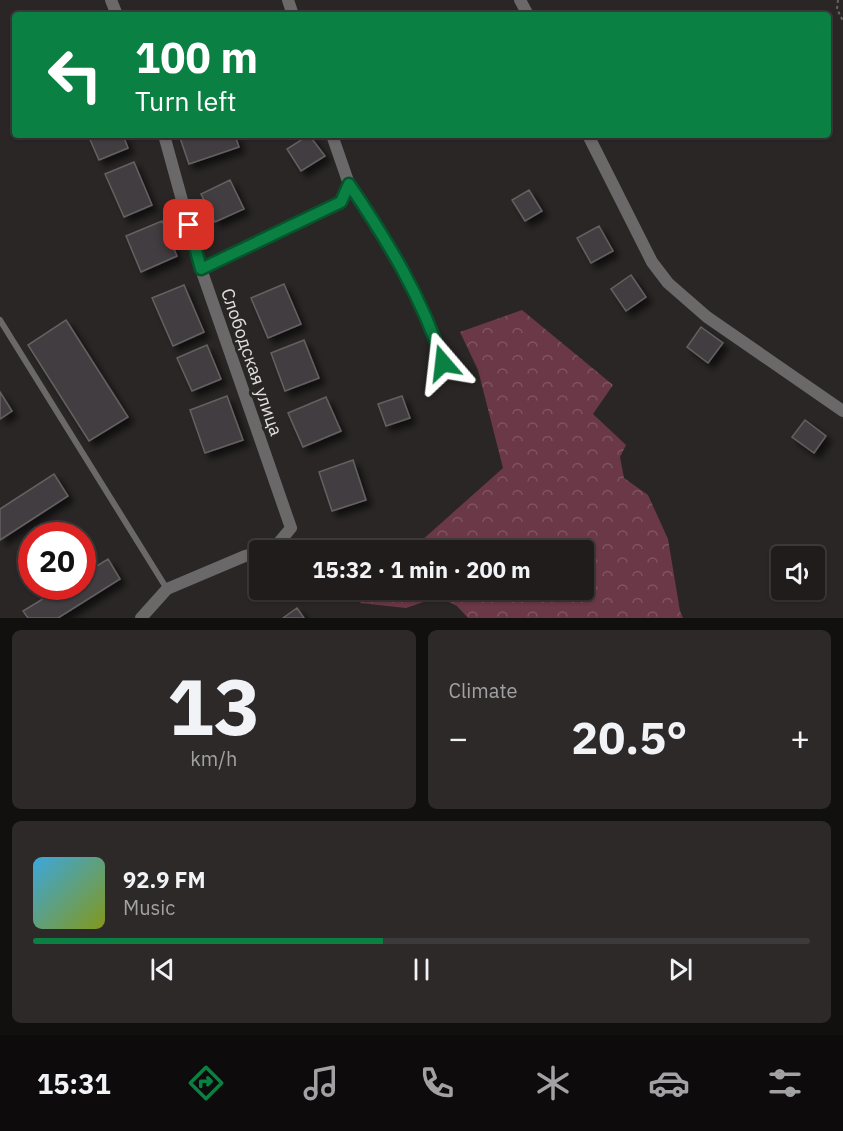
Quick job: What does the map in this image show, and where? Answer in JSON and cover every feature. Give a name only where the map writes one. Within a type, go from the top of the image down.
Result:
[{"type":"street","name":"Слободская улица","points":[[165,138],[201,269],[291,528],[281,540]]},
{"type":"street","points":[[201,269],[341,202],[349,184],[333,138]]},
{"type":"street","points":[[590,138],[652,262],[668,283],[684,300],[707,317],[843,411]]},
{"type":"street","name":"Слободская улица","points":[[141,618],[167,589],[249,555]]},
{"type":"lane","points":[[349,184],[386,238],[433,330],[443,363]]},
{"type":"lane","points":[[0,320],[167,589]]},
{"type":"path","points":[[838,0],[837,9],[843,21]]},
{"type":"green space","points":[[522,310],[613,385],[593,414],[626,445],[620,457],[624,478],[648,495],[668,539],[683,618],[468,618],[457,606],[444,600],[594,600],[594,540],[422,540],[503,468],[478,370],[460,332]]},
{"type":"green space","points":[[360,600],[429,600],[406,608],[360,603]]},
{"type":"building","points":[[89,138],[124,138],[128,148],[99,160]]},
{"type":"building","points":[[180,138],[236,138],[239,147],[189,164]]},
{"type":"building","points":[[304,138],[311,138],[325,156],[301,171],[287,149]]},
{"type":"building","points":[[134,162],[152,205],[124,217],[105,174]]},
{"type":"building","points":[[230,180],[244,209],[215,222],[201,194]]},
{"type":"building","points":[[529,190],[542,211],[525,221],[512,200]]},
{"type":"building","points":[[162,221],[177,256],[141,272],[126,236]]},
{"type":"building","points":[[599,226],[613,251],[591,263],[577,238]]},
{"type":"building","points":[[631,275],[646,297],[626,311],[611,289]]},
{"type":"building","points":[[284,284],[301,324],[268,338],[251,298]]},
{"type":"building","points":[[184,285],[204,332],[173,346],[152,298]]},
{"type":"building","points":[[66,320],[128,417],[89,441],[28,345]]},
{"type":"building","points":[[701,327],[723,343],[708,363],[687,347]]},
{"type":"building","points":[[304,340],[319,378],[285,391],[271,353]]},
{"type":"building","points":[[207,345],[221,379],[192,391],[177,358]]},
{"type":"building","points":[[0,392],[12,411],[0,419]]},
{"type":"building","points":[[227,396],[243,440],[205,453],[190,410]]},
{"type":"building","points":[[402,396],[410,418],[386,426],[378,404]]},
{"type":"building","points":[[326,397],[341,431],[303,447],[288,413]]},
{"type":"building","points":[[805,420],[826,436],[814,453],[792,437]]},
{"type":"building","points":[[353,460],[366,500],[332,511],[319,472]]},
{"type":"building","points":[[54,474],[68,496],[28,522],[18,522],[18,528],[0,540],[0,509]]},
{"type":"building","points":[[108,559],[120,579],[96,594],[96,566]]},
{"type":"building","points":[[41,600],[87,600],[58,618],[28,618],[23,611]]},
{"type":"building","points":[[297,608],[304,618],[283,618]]},
{"type":"route","points":[[189,225],[201,269],[341,202],[349,184],[386,238],[433,330],[443,363]]}]
